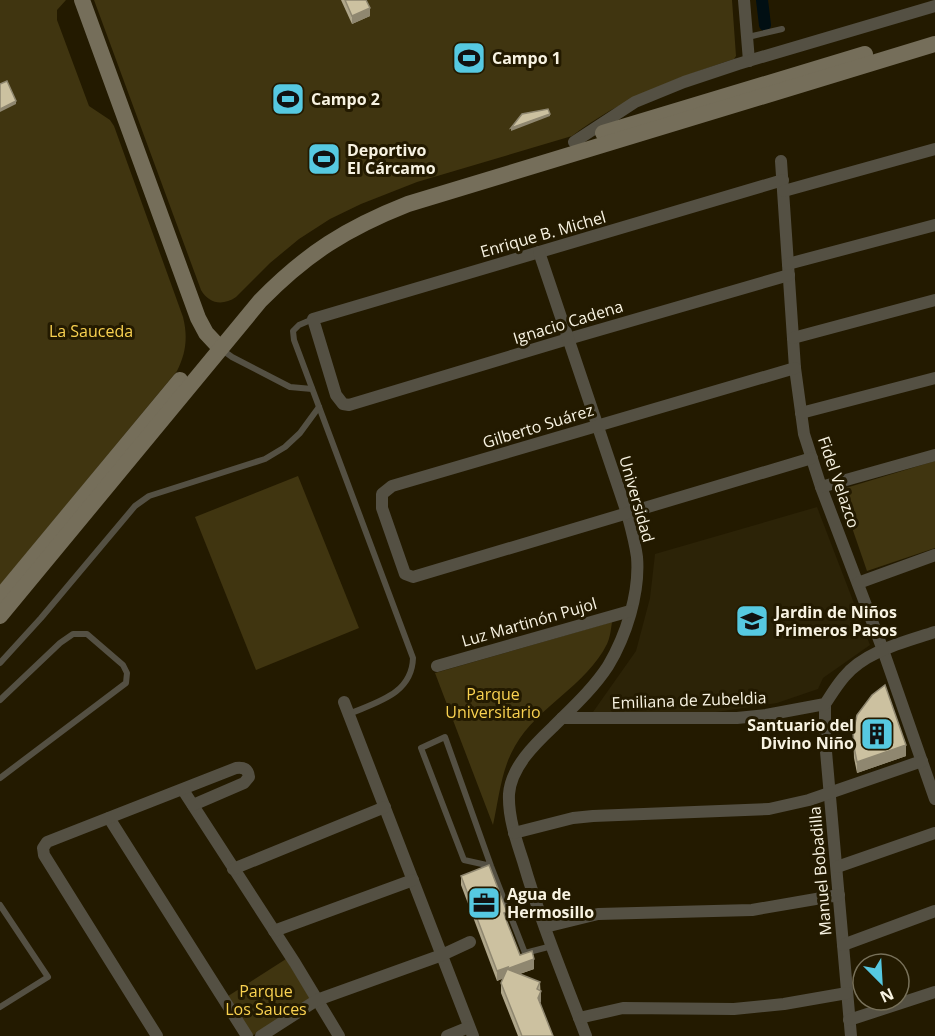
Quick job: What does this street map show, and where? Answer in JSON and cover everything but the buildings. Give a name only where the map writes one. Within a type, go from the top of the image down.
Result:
[{"type":"main road","points":[[82,0],[198,318],[206,333],[217,345]]},
{"type":"main road","points":[[0,616],[217,345],[244,304],[284,264],[336,227],[398,199],[574,142],[935,33]]},
{"type":"main road","points":[[0,597],[217,345],[305,259],[335,239],[388,212],[451,191],[935,44]]},
{"type":"street","points":[[744,0],[749,61]]},
{"type":"street","points":[[574,142],[635,102],[684,82],[935,6]]},
{"type":"street","name":"Enrique B. Michel","points":[[313,319],[539,252],[783,186],[935,149]]},
{"type":"street","name":"Fidel Velazco","points":[[780,161],[795,368],[801,413],[821,487],[883,650],[935,799]]},
{"type":"street","name":"Ignacio Cadena","points":[[313,319],[336,395],[343,404],[356,404],[935,225]]},
{"type":"street","name":"Universidad","points":[[539,252],[627,513],[634,537],[637,560],[630,611],[620,643],[607,668],[522,762],[512,780],[509,793],[514,833],[544,927],[586,1036]]},
{"type":"street","points":[[793,338],[935,300]]},
{"type":"street","name":"Gilberto Suárez","points":[[627,513],[413,577],[408,576],[404,571],[382,508],[382,494],[392,486],[795,368]]},
{"type":"street","points":[[801,413],[935,378]]},
{"type":"street","points":[[821,487],[935,455]]},
{"type":"street","points":[[627,513],[812,458]]},
{"type":"street","points":[[858,583],[935,555]]},
{"type":"street","name":"Luz Martinón Pujol","points":[[437,666],[630,611]]},
{"type":"street","points":[[825,704],[845,675],[859,663],[883,650],[935,632]]},
{"type":"street","points":[[344,702],[471,1032],[447,1036]]},
{"type":"street","name":"Emiliana de Zubeldia","points":[[562,718],[737,718],[776,714],[825,704]]},
{"type":"street","name":"Manuel Bobadilla","points":[[825,704],[825,740],[851,1036]]},
{"type":"street","points":[[514,833],[593,816],[769,809],[809,800],[922,761]]},
{"type":"street","points":[[157,1036],[43,852],[44,845],[236,768],[243,768],[249,773],[244,783],[193,805]]},
{"type":"street","points":[[183,790],[339,1036]]},
{"type":"street","points":[[233,869],[385,807]]},
{"type":"street","points":[[110,818],[247,1036]]},
{"type":"street","points":[[837,867],[935,833]]},
{"type":"street","points":[[274,931],[413,880]]},
{"type":"street","points":[[544,927],[598,914],[752,910],[839,895]]},
{"type":"street","points":[[843,945],[935,911]]},
{"type":"street","points":[[261,1036],[317,1000],[442,955],[470,942]]},
{"type":"street","points":[[849,1020],[935,992]]},
{"type":"street","points":[[579,1018],[623,1008],[735,1009],[784,1004],[847,993]]},
{"type":"lane","points":[[747,37],[782,29]]},
{"type":"lane","points":[[313,319],[299,325],[293,331],[294,340],[413,658],[413,670],[409,680],[399,689],[382,700],[348,715]]},
{"type":"lane","points":[[217,345],[232,357],[290,387],[312,389]]},
{"type":"lane","points":[[0,663],[135,506],[149,496],[265,459],[285,447],[300,433],[319,407]]},
{"type":"lane","points":[[0,700],[60,643],[73,634],[87,634],[123,665],[127,674],[126,684],[0,778]]},
{"type":"lane","points":[[491,866],[464,860],[421,747],[445,737],[525,953],[552,946]]},
{"type":"lane","points":[[0,906],[48,977],[0,1007]]},
{"type":"shaded area","name":"Jardin de Niños Primeros Pasos","points":[[817,507],[870,645],[823,678],[818,689],[777,703],[709,713],[593,712],[636,651],[650,598],[655,554]]},
{"type":"green space","name":"La Sauceda","points":[[0,0],[66,0],[57,10],[57,20],[89,106],[110,120],[114,126],[183,317],[186,338],[177,371],[0,585]]},
{"type":"green space","name":"Deportivo El Cárcamo","points":[[94,0],[732,0],[736,56],[734,59],[650,90],[610,111],[572,136],[417,182],[361,204],[330,219],[299,239],[270,263],[236,297],[226,302],[217,302],[204,295],[201,290]]},
{"type":"green space","points":[[935,461],[935,548],[867,571],[839,490]]},
{"type":"green space","points":[[298,476],[359,628],[256,670],[195,517]]},
{"type":"green space","name":"Parque Universitario","points":[[612,622],[608,642],[598,659],[575,684],[536,719],[515,746],[503,774],[493,825],[435,673]]},
{"type":"green space","name":"Parque Los Sauces","points":[[286,959],[311,1000],[252,1036],[225,998]]},
{"type":"waterway","points":[[762,0],[765,25]]},
{"type":"place","name":"Campo 1","points":[[469,58]]},
{"type":"place","name":"Campo 2","points":[[288,99]]},
{"type":"place","name":"Deportivo El Cárcamo","points":[[324,159]]},
{"type":"place","name":"Jardin de Niños Primeros Pasos","points":[[752,621]]},
{"type":"place","name":"Santuario del Divino Niño","points":[[877,734]]},
{"type":"place","name":"Agua de Hermosillo","points":[[484,903]]}]
